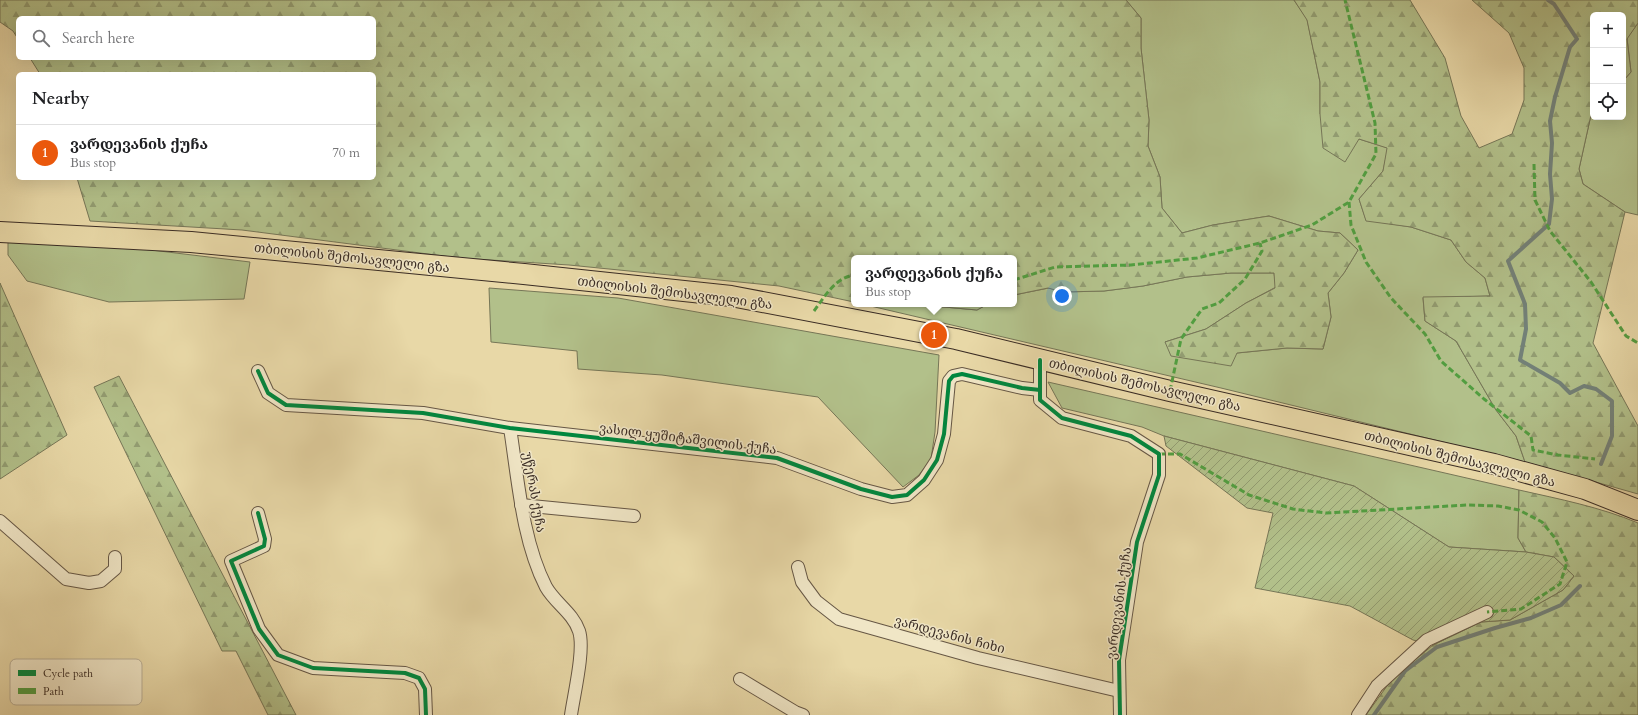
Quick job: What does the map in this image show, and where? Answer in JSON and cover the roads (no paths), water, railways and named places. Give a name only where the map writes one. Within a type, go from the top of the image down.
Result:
[{"type":"highway","name":"თბილისის შემოსავლელი გზა","points":[[0,232],[191,242],[517,273],[731,296],[956,339],[1040,360],[1494,464],[1585,489],[1638,510]]},
{"type":"street","name":"ვარდევანის ქუჩა","points":[[1040,360],[1040,400],[1062,418],[1131,436],[1159,454],[1159,475],[1137,542],[1118,660],[1120,715]]},
{"type":"street","name":"ვასილ ყუშიტაშვილის ქუჩა","points":[[258,371],[268,392],[286,405],[423,413],[510,428],[777,458],[861,489],[892,497],[907,495],[924,480],[937,460],[944,434],[948,381],[953,376],[962,374],[1022,388],[1040,390]]},
{"type":"street","name":"უწერას ქუჩა","points":[[510,428],[521,505],[536,563],[547,588],[571,616],[579,631],[580,656],[571,715]]},
{"type":"street","points":[[521,505],[634,516]]},
{"type":"street","points":[[258,514],[265,539],[264,546],[230,561],[259,629],[278,655],[313,668],[406,673],[419,678],[425,689],[426,715]]},
{"type":"street","points":[[0,521],[66,579],[89,583],[101,581],[115,569],[115,558]]},
{"type":"street","name":"ვარდევანის ჩიხი","points":[[798,567],[802,582],[816,601],[839,619],[978,658],[1119,691]]},
{"type":"street","points":[[1358,715],[1377,686],[1427,640],[1487,612]]},
{"type":"street","points":[[740,680],[795,712],[803,715]]},
{"type":"waterway","points":[[1548,0],[1554,4],[1577,39],[1570,47],[1555,97],[1550,121],[1552,143],[1550,174],[1552,199],[1549,224],[1508,261],[1525,304],[1526,329],[1520,360],[1560,383],[1570,393],[1584,386],[1596,389],[1612,401],[1612,436],[1601,464]]},
{"type":"waterway","points":[[1374,715],[1405,671],[1437,647],[1531,618],[1561,605],[1580,586]]},
{"type":"place","name":"ვარდევანის ქუჩა","points":[[934,335]]}]
